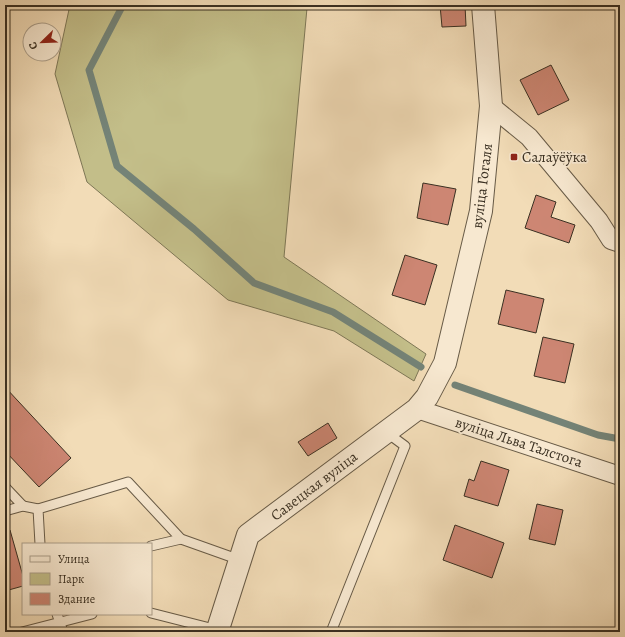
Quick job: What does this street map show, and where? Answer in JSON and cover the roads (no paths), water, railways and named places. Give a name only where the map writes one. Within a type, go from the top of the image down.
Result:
[{"type":"street","name":"вуліца Гогаля","points":[[445,363],[481,211],[491,106],[483,5]]},
{"type":"street","points":[[491,106],[529,137],[599,221],[611,240],[620,243]]},
{"type":"street","name":"Савецкая вуліца","points":[[217,631],[248,535],[418,409],[427,397],[445,363]]},
{"type":"street","name":"вуліца Льва Талстога","points":[[418,409],[620,476]]},
{"type":"lane","points":[[331,632],[405,446],[386,432]]},
{"type":"lane","points":[[5,511],[23,506],[38,509],[128,482],[181,538],[240,560]]},
{"type":"lane","points":[[5,487],[23,506]]},
{"type":"lane","points":[[38,509],[40,543]]},
{"type":"lane","points":[[152,546],[181,538]]},
{"type":"lane","points":[[152,613],[217,631]]},
{"type":"lane","points":[[22,632],[58,618],[84,615]]},
{"type":"lane","points":[[58,618],[62,632]]},
{"type":"waterway","points":[[123,5],[89,70],[117,166],[194,229],[254,283],[333,312],[421,367]]},
{"type":"waterway","points":[[455,385],[598,435],[620,439]]},
{"type":"place","name":"Салаўёўка","points":[[514,157]]}]
